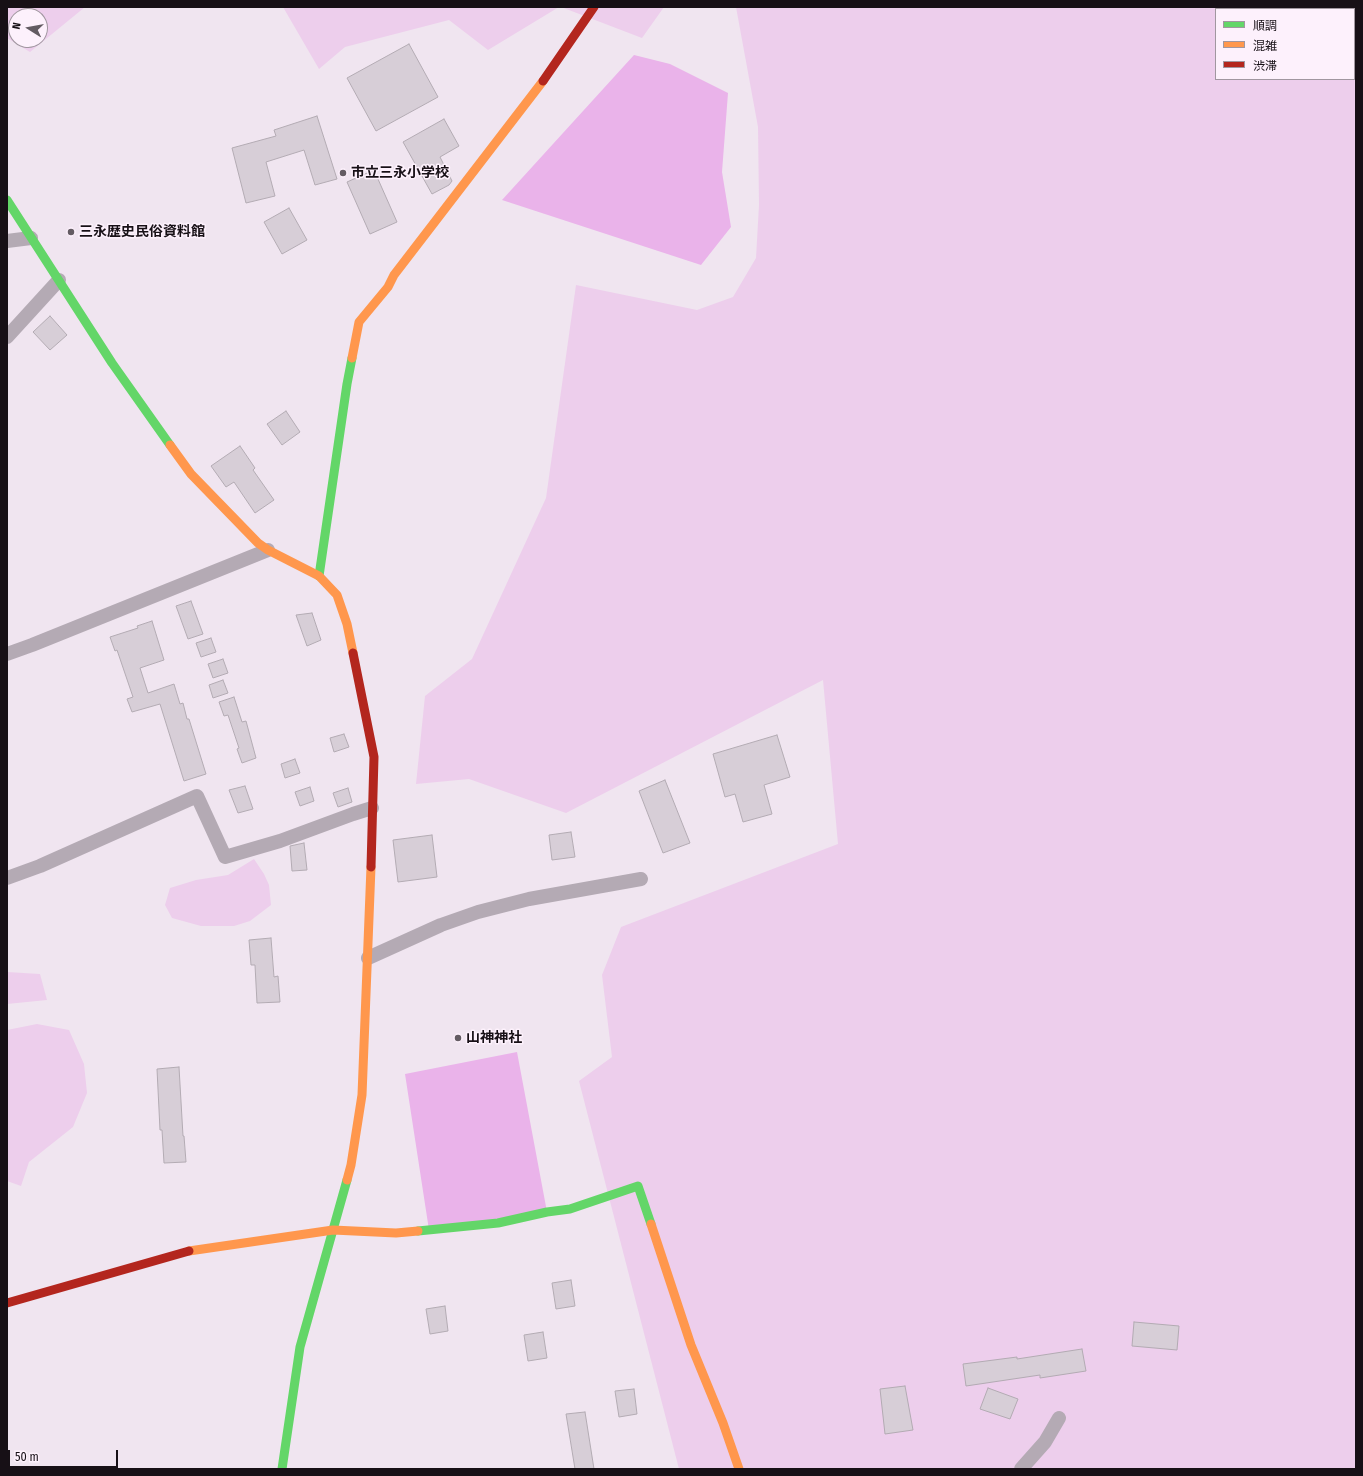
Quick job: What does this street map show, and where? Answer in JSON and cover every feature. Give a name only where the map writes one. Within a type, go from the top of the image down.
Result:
[{"type":"street","points":[[319,576],[347,384],[359,322],[388,287],[394,275],[543,82],[594,7]]},
{"type":"street","points":[[7,200],[112,363],[191,474],[258,543],[268,550],[319,576],[337,595],[347,624],[374,757],[362,1095],[351,1165],[300,1347],[282,1469]]},
{"type":"street","points":[[7,241],[32,238]]},
{"type":"street","points":[[7,337],[59,280]]},
{"type":"street","points":[[7,654],[268,550]]},
{"type":"street","points":[[7,878],[40,866],[197,796],[225,857],[280,841],[372,808]]},
{"type":"street","points":[[368,958],[441,925],[478,912],[529,899],[641,878]]},
{"type":"street","points":[[7,1303],[193,1250],[333,1230],[396,1233],[498,1223],[547,1212],[570,1209],[638,1186],[691,1345],[739,1469]]},
{"type":"street","points":[[1021,1469],[1045,1442],[1059,1418]]},
{"type":"shaded area","points":[[7,7],[85,7],[48,37],[48,8],[8,8],[8,39]]},
{"type":"shaded area","points":[[283,7],[559,7],[488,50],[449,20],[345,47],[319,69]]},
{"type":"shaded area","points":[[561,7],[664,7],[642,38]]},
{"type":"shaded area","points":[[736,7],[1356,7],[1356,1469],[679,1469],[579,1081],[612,1057],[602,975],[621,927],[838,844],[823,680],[566,813],[469,779],[416,784],[425,696],[472,659],[546,498],[576,285],[697,310],[733,297],[756,258],[759,205],[758,127]]},
{"type":"shaded area","points":[[23,48],[35,48],[30,52]]},
{"type":"shaded area","points":[[634,55],[670,64],[728,93],[722,172],[731,227],[701,265],[502,200]]},
{"type":"shaded area","points":[[254,859],[269,885],[271,905],[250,921],[234,926],[201,926],[172,918],[165,905],[170,888],[196,880],[228,875]]},
{"type":"shaded area","points":[[7,972],[40,974],[47,1000],[7,1004]]},
{"type":"shaded area","points":[[37,1024],[69,1030],[84,1064],[87,1093],[73,1127],[29,1162],[21,1186],[7,1181],[7,1030]]},
{"type":"shaded area","points":[[517,1052],[547,1212],[429,1230],[405,1074]]},
{"type":"building","points":[[409,44],[438,97],[376,131],[347,78]]},
{"type":"building","points":[[317,116],[337,179],[315,185],[304,150],[266,162],[275,196],[246,203],[232,148],[276,136],[274,130]]},
{"type":"building","points":[[444,119],[459,146],[440,157],[452,181],[449,185],[432,194],[403,142]]},
{"type":"building","points":[[374,170],[397,222],[370,234],[347,182]]},
{"type":"building","points":[[289,208],[307,240],[282,254],[264,222]]},
{"type":"building","points":[[50,316],[67,335],[50,350],[33,332]]},
{"type":"building","points":[[286,411],[300,432],[282,445],[267,424]]},
{"type":"building","points":[[240,446],[255,468],[253,470],[274,500],[255,513],[234,482],[226,487],[211,466]]},
{"type":"building","points":[[191,601],[203,634],[188,639],[176,606]]},
{"type":"building","points":[[312,613],[321,640],[307,646],[296,615]]},
{"type":"building","points":[[152,621],[164,660],[140,668],[148,693],[174,684],[180,704],[183,703],[187,719],[189,719],[206,774],[184,781],[160,704],[132,712],[127,699],[133,697],[117,650],[115,651],[110,637],[138,628],[137,626]]},
{"type":"building","points":[[211,638],[216,652],[201,657],[196,643]]},
{"type":"building","points":[[223,659],[228,673],[213,678],[208,664]]},
{"type":"building","points":[[223,680],[228,693],[213,698],[209,685]]},
{"type":"building","points":[[234,697],[242,722],[246,721],[256,758],[242,763],[237,749],[239,748],[228,715],[224,716],[219,702]]},
{"type":"building","points":[[344,734],[349,747],[334,752],[330,738]]},
{"type":"building","points":[[777,735],[790,777],[764,785],[772,814],[743,822],[735,794],[725,797],[713,754]]},
{"type":"building","points":[[295,759],[300,773],[285,778],[281,764]]},
{"type":"building","points":[[665,780],[690,843],[663,853],[639,791]]},
{"type":"building","points":[[245,786],[253,809],[238,813],[229,790]]},
{"type":"building","points":[[310,787],[314,801],[300,806],[295,792]]},
{"type":"building","points":[[348,788],[352,802],[338,807],[333,793]]},
{"type":"building","points":[[571,832],[575,857],[552,860],[549,835]]},
{"type":"building","points":[[432,835],[437,877],[398,882],[393,840]]},
{"type":"building","points":[[304,843],[307,870],[292,871],[290,846]]},
{"type":"building","points":[[271,938],[274,977],[278,976],[280,1002],[257,1003],[255,965],[251,965],[249,940]]},
{"type":"building","points":[[179,1067],[186,1162],[164,1163],[162,1130],[160,1130],[157,1069]]},
{"type":"building","points":[[571,1280],[575,1306],[556,1309],[552,1283]]},
{"type":"building","points":[[445,1306],[448,1331],[430,1334],[426,1309]]},
{"type":"building","points":[[1134,1322],[1179,1326],[1177,1350],[1132,1346]]},
{"type":"building","points":[[543,1332],[547,1358],[528,1361],[524,1335]]},
{"type":"building","points":[[1082,1349],[1086,1371],[1040,1378],[1040,1375],[966,1386],[963,1364],[1017,1357],[1017,1359]]},
{"type":"building","points":[[905,1386],[913,1430],[885,1434],[880,1389]]},
{"type":"building","points":[[988,1388],[1018,1399],[1010,1419],[980,1409]]},
{"type":"building","points":[[634,1389],[637,1414],[619,1417],[615,1391]]},
{"type":"building","points":[[585,1412],[594,1469],[575,1469],[566,1414]]},
{"type":"traffic: fast","points":[[7,200],[112,363],[170,445]]},
{"type":"traffic: fast","points":[[319,576],[352,358]]},
{"type":"traffic: fast","points":[[282,1469],[300,1347],[347,1180]]},
{"type":"traffic: fast","points":[[418,1231],[498,1223],[547,1212],[570,1209],[638,1186],[651,1224]]},
{"type":"traffic: slow","points":[[352,358],[359,322],[388,287],[394,275],[543,81]]},
{"type":"traffic: slow","points":[[170,445],[191,474],[258,543],[268,550],[319,576],[337,595],[347,624],[353,653]]},
{"type":"traffic: slow","points":[[347,1180],[351,1165],[362,1095],[371,867]]},
{"type":"traffic: slow","points":[[651,1224],[691,1345],[723,1423],[739,1469]]},
{"type":"traffic: slow","points":[[189,1251],[333,1230],[396,1233],[418,1231]]},
{"type":"traffic: jam","points":[[543,81],[594,7]]},
{"type":"traffic: jam","points":[[353,653],[374,757],[371,867]]},
{"type":"traffic: jam","points":[[7,1303],[189,1251]]},
{"type":"place","name":"市立三永小学校","points":[[343,173]]},
{"type":"place","name":"三永歴史民俗資料館","points":[[71,232]]},
{"type":"place","name":"山神神社","points":[[458,1038]]}]
